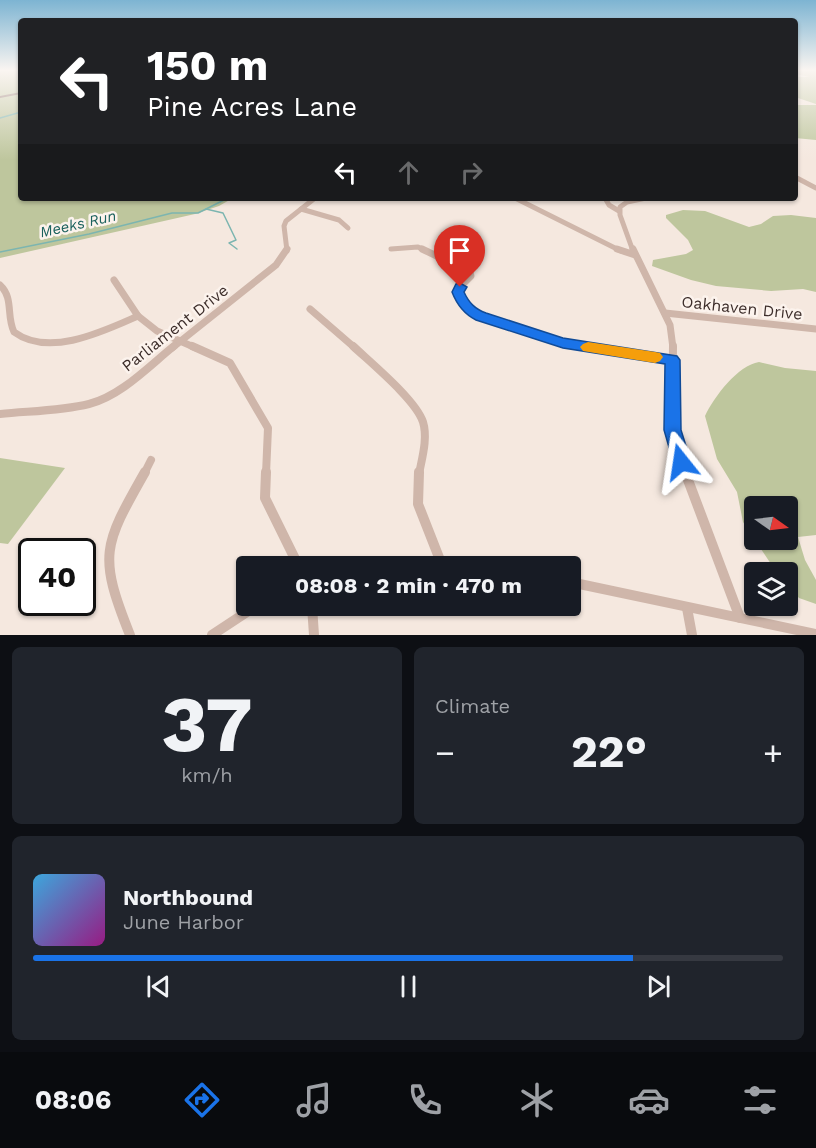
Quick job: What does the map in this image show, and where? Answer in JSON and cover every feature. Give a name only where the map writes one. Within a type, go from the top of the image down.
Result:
[{"type":"street","points":[[798,179],[816,188]]},
{"type":"street","name":"Parliament Drive","points":[[0,414],[89,404],[108,396],[181,342],[284,256],[287,250],[284,226],[286,221],[311,201]]},
{"type":"street","points":[[521,201],[610,247],[635,255]]},
{"type":"street","points":[[606,201],[609,206],[619,210],[635,255],[665,313],[672,337],[672,430],[681,462],[740,618]]},
{"type":"street","points":[[619,210],[623,204],[634,201]]},
{"type":"street","points":[[301,209],[339,219],[348,228]]},
{"type":"street","points":[[391,249],[418,247],[470,272],[471,276],[460,287],[459,296],[472,312],[481,316],[563,343],[672,360]]},
{"type":"street","points":[[114,280],[138,316],[156,332],[230,363],[268,428],[266,498],[295,556]]},
{"type":"street","points":[[0,285],[7,290],[10,296],[9,314],[14,332],[31,340],[71,341],[106,331],[138,316]]},
{"type":"street","points":[[310,309],[376,369],[411,405],[423,421],[417,504],[438,556]]},
{"type":"street","name":"Oakhaven Drive","points":[[665,313],[816,329]]},
{"type":"street","points":[[130,635],[108,567],[112,539],[120,516],[152,460]]},
{"type":"street","points":[[581,584],[816,633]]},
{"type":"street","points":[[687,608],[692,635]]},
{"type":"street","points":[[212,635],[241,616]]},
{"type":"street","points":[[313,616],[314,635]]},
{"type":"green space","points":[[0,101],[18,101],[18,201],[228,201],[195,214],[0,258]]},
{"type":"green space","points":[[798,105],[816,105],[816,140],[798,138]]},
{"type":"green space","points":[[683,210],[705,211],[749,227],[761,224],[773,216],[791,215],[816,218],[816,292],[803,289],[771,291],[716,286],[652,266],[653,260],[686,254],[693,250],[688,240],[666,218],[666,215]]},
{"type":"green space","points":[[759,362],[785,368],[816,371],[816,535],[798,537],[798,496],[744,496],[744,524],[737,492],[717,459],[705,416],[714,400],[735,375],[751,364]]},
{"type":"green space","points":[[0,458],[65,468],[8,544],[0,543]]},
{"type":"green space","points":[[798,537],[805,560],[816,580],[816,604],[798,597],[798,562],[770,562],[762,550],[798,550]]},
{"type":"waterway","points":[[0,118],[18,113]]},
{"type":"waterway","name":"Meeks Run","points":[[206,209],[222,201]]},
{"type":"waterway","name":"Meeks Run","points":[[0,252],[89,234],[172,213],[198,213],[206,209]]},
{"type":"waterway","points":[[206,209],[223,213],[236,240],[229,243],[237,249]]},
{"type":"slow traffic","points":[[588,347],[655,357]]},
{"type":"route","points":[[460,287],[459,296],[466,307],[481,316],[563,343],[672,360],[672,430],[681,462]]}]
